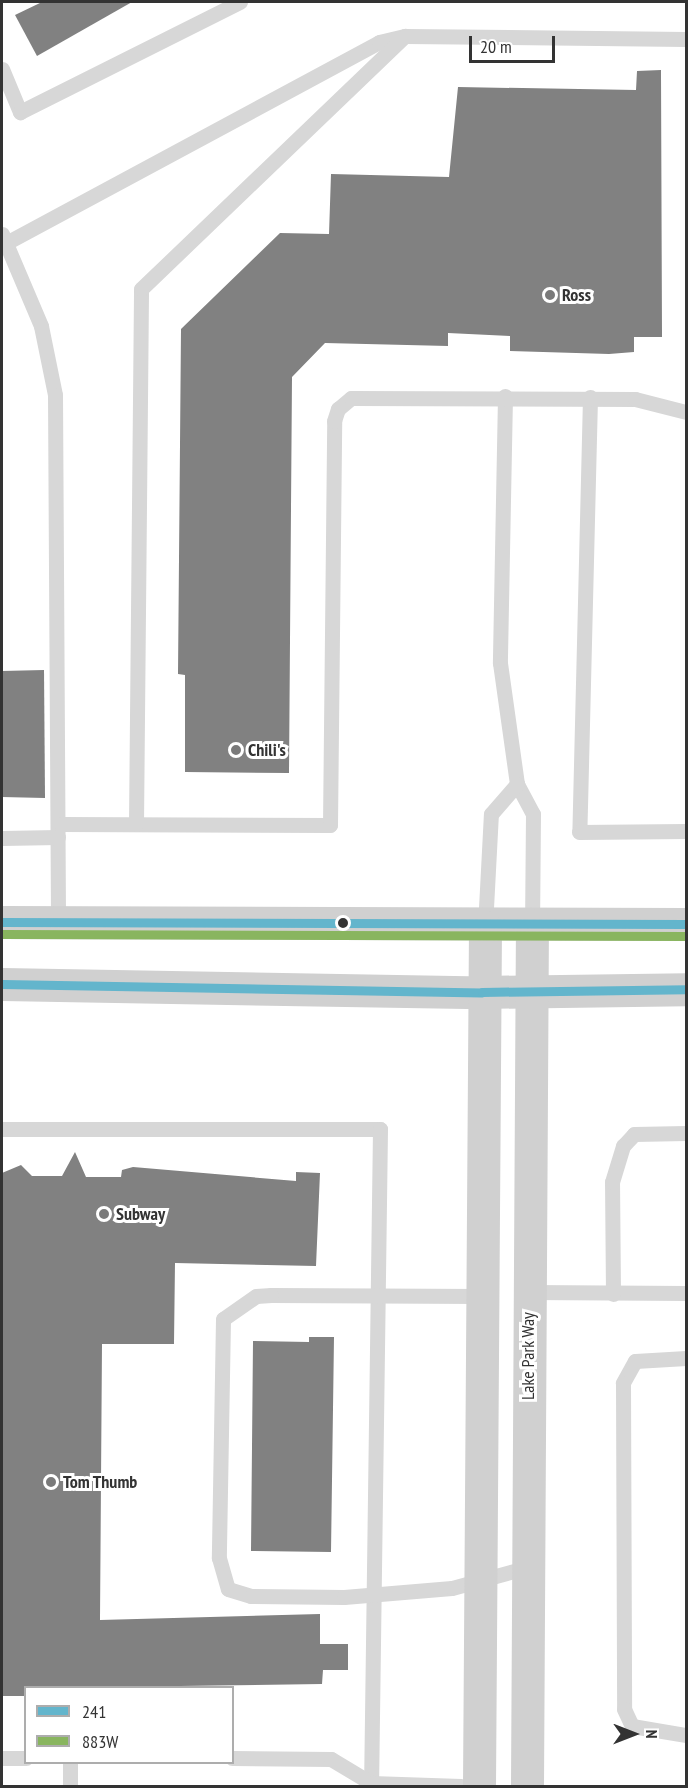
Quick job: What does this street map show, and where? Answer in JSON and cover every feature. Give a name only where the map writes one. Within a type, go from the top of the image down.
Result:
[{"type":"street","points":[[2,922],[485,927],[687,924]]},
{"type":"street","name":"Lake Park Way","points":[[527,1786],[528,1292],[532,925]]},
{"type":"street","points":[[479,1786],[482,1582],[480,1296],[482,992],[485,927]]},
{"type":"street","points":[[2,984],[482,992],[687,989]]},
{"type":"lane","points":[[2,69],[20,112],[240,2]]},
{"type":"lane","points":[[136,824],[141,289],[405,36]]},
{"type":"lane","points":[[58,922],[60,831],[55,394],[42,326],[4,238],[379,42],[405,36],[687,39]]},
{"type":"lane","points":[[2,838],[136,824],[330,825],[338,409],[359,395],[635,399],[687,412]]},
{"type":"lane","points":[[505,396],[500,663],[517,784],[533,814],[532,925]]},
{"type":"lane","points":[[590,397],[579,832],[687,831]]},
{"type":"lane","points":[[485,927],[491,814],[517,784]]},
{"type":"lane","points":[[2,1129],[380,1129],[376,1298],[374,1595],[369,1785]]},
{"type":"lane","points":[[613,1294],[612,1182],[622,1146],[633,1134],[687,1133]]},
{"type":"lane","points":[[528,1292],[687,1293]]},
{"type":"lane","points":[[480,1296],[376,1298],[256,1296],[223,1319],[218,1336],[219,1558],[228,1589],[251,1596],[374,1595],[482,1582],[529,1567]]},
{"type":"lane","points":[[687,1358],[635,1361],[623,1383],[624,1709],[632,1726],[687,1735]]},
{"type":"lane","points":[[2,1758],[24,1758]]},
{"type":"lane","points":[[234,1758],[331,1759],[369,1785],[462,1786]]},
{"type":"lane","points":[[69,1786],[70,1764]]},
{"type":"building","points":[[42,2],[132,2],[37,56],[15,15]]},
{"type":"building","points":[[661,70],[662,337],[634,337],[634,352],[609,354],[510,351],[510,336],[448,333],[448,346],[325,343],[292,377],[289,773],[185,772],[185,675],[178,674],[181,329],[280,233],[329,234],[331,174],[449,177],[458,87],[636,90],[637,71]]},
{"type":"building","points":[[44,670],[45,798],[2,797],[2,671]]},
{"type":"building","points":[[75,1152],[86,1177],[121,1177],[122,1170],[133,1167],[296,1181],[296,1172],[320,1173],[316,1266],[175,1263],[174,1344],[102,1344],[100,1620],[320,1614],[320,1644],[348,1644],[348,1670],[323,1670],[322,1684],[24,1686],[24,1696],[2,1696],[2,1173],[21,1165],[32,1176],[62,1176]]},
{"type":"building","points":[[309,1337],[334,1337],[331,1552],[251,1551],[253,1341],[309,1342]]},
{"type":"transit line","name":"241","points":[[2,922],[686,924]]},
{"type":"transit line","name":"883W","points":[[2,934],[686,936]]},
{"type":"transit line","name":"241","points":[[2,984],[482,992],[686,989]]},
{"type":"place","name":"Ross","points":[[550,295]]},
{"type":"place","name":"Chili's","points":[[236,750]]},
{"type":"place","name":"Subway","points":[[104,1214]]},
{"type":"place","name":"Tom Thumb","points":[[51,1482]]}]
